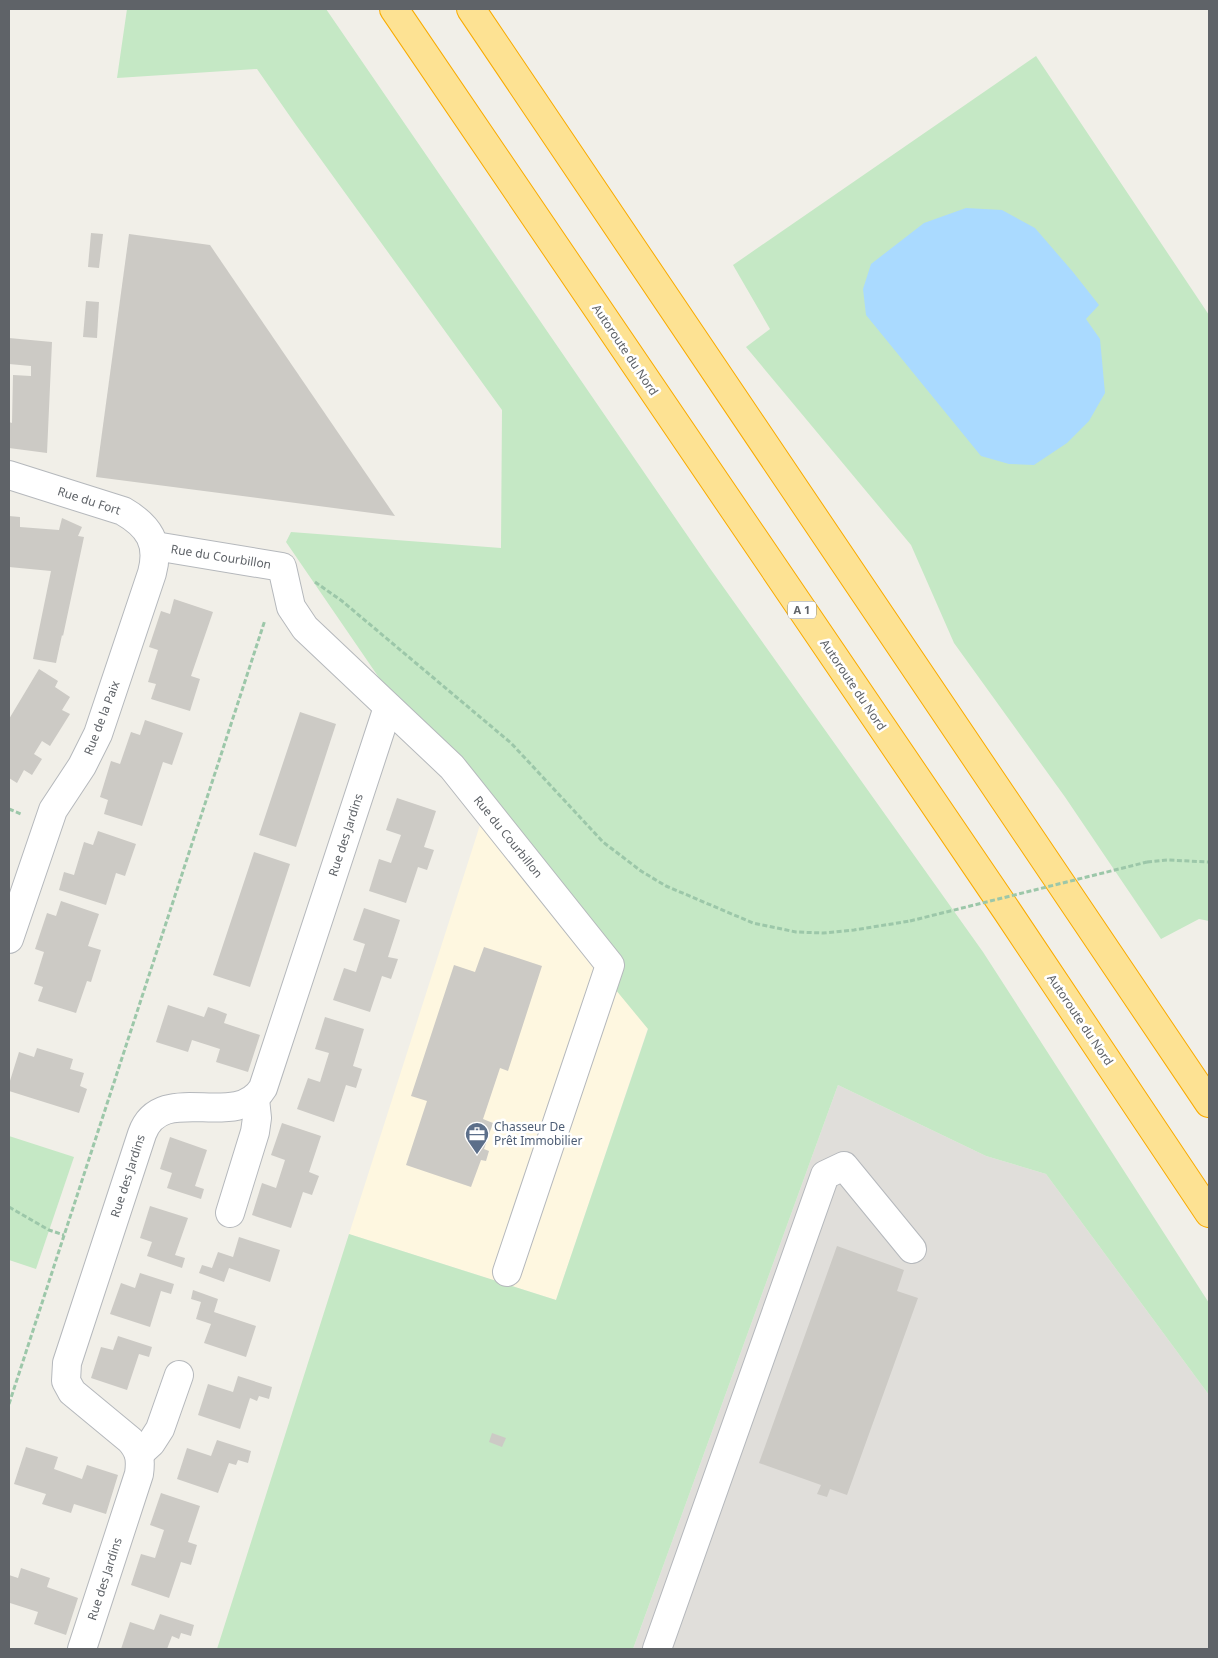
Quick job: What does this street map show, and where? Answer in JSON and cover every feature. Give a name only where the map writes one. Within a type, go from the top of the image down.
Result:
[{"type":"highway","name":"Autoroute du Nord","points":[[394,9],[1001,902],[1209,1213]]},
{"type":"highway","points":[[471,9],[1209,1103]]},
{"type":"street","name":"Rue du Fort","points":[[9,475],[123,511],[148,532],[154,546]]},
{"type":"street","name":"Rue du Courbillon","points":[[154,546],[282,567],[291,606],[305,628],[452,767],[610,965],[507,1272]]},
{"type":"street","name":"Rue de la Paix","points":[[9,939],[52,810],[86,758],[105,715],[152,573],[156,555],[154,546]]},
{"type":"street","name":"Rue des Jardins","points":[[82,1649],[139,1474],[139,1454],[130,1440],[72,1392],[66,1381],[67,1362],[147,1122],[157,1114],[170,1109],[240,1106],[254,1099],[263,1088],[388,707]]},
{"type":"street","points":[[230,1213],[255,1132],[257,1118],[254,1099]]},
{"type":"street","points":[[657,1649],[825,1175],[844,1166],[912,1249]]},
{"type":"street","points":[[139,1454],[151,1443],[160,1429],[179,1375]]},
{"type":"path","points":[[282,567],[309,578],[342,601],[511,744],[603,842],[624,859],[658,881],[753,923],[796,932],[823,933],[854,930],[910,921],[1147,862],[1167,860],[1209,862]]},
{"type":"path","points":[[9,1404],[267,614]]},
{"type":"path","points":[[9,1207],[48,1230],[64,1235]]},
{"type":"shaded area","points":[[480,825],[648,1028],[556,1300],[349,1234]]},
{"type":"shaded area","points":[[838,1085],[986,1156],[1046,1174],[1209,1395],[1209,1649],[633,1649]]},
{"type":"green space","points":[[127,9],[326,9],[709,567],[983,952],[1209,1303],[1209,1395],[1046,1174],[986,1156],[838,1085],[633,1649],[217,1649],[349,1234],[556,1300],[648,1029],[480,825],[286,542],[291,532],[501,548],[502,410],[257,69],[117,78]]},
{"type":"green space","points":[[1036,56],[1209,315],[1209,921],[1199,919],[1161,939],[1065,797],[954,643],[911,545],[746,347],[770,329],[733,265]]},
{"type":"green space","points":[[9,1136],[74,1157],[36,1269],[9,1260]]},
{"type":"water","points":[[966,208],[1002,210],[1035,228],[1099,305],[1086,319],[1100,339],[1105,393],[1089,421],[1067,443],[1034,465],[1009,464],[981,456],[866,315],[863,289],[871,264],[924,223]]},
{"type":"building","points":[[91,233],[103,234],[99,268],[88,267]]},
{"type":"building","points":[[129,234],[210,245],[395,516],[96,477]]},
{"type":"building","points":[[86,301],[99,302],[97,338],[83,337]]},
{"type":"building","points":[[9,338],[52,342],[47,453],[9,448],[9,422],[12,423],[13,375],[31,376],[31,366],[9,364]]},
{"type":"building","points":[[9,516],[20,517],[20,527],[59,530],[62,518],[82,527],[78,536],[84,537],[56,663],[33,659],[51,571],[9,567]]},
{"type":"building","points":[[174,599],[213,612],[191,676],[200,679],[190,711],[151,699],[156,684],[148,682],[158,650],[149,647],[161,611],[170,614]]},
{"type":"building","points":[[39,669],[58,681],[55,687],[70,697],[62,710],[70,714],[50,746],[42,741],[34,754],[42,759],[32,775],[24,770],[17,783],[9,778],[9,719]]},
{"type":"building","points":[[300,712],[336,724],[296,847],[259,835]]},
{"type":"building","points":[[145,720],[183,733],[172,765],[163,762],[142,826],[104,814],[108,800],[100,797],[111,761],[120,764],[131,732],[140,735]]},
{"type":"building","points":[[397,798],[436,811],[424,847],[434,850],[427,870],[418,867],[406,903],[369,891],[379,859],[391,863],[401,835],[386,830]]},
{"type":"building","points":[[98,831],[136,844],[125,876],[116,873],[106,905],[59,890],[64,872],[74,875],[84,842],[93,845]]},
{"type":"building","points":[[254,852],[290,864],[250,987],[213,975]]},
{"type":"building","points":[[61,901],[99,914],[88,946],[101,950],[91,982],[87,981],[76,1013],[38,1001],[43,987],[34,984],[44,952],[35,949],[47,913],[56,916]]},
{"type":"building","points":[[364,908],[400,920],[388,957],[398,959],[391,979],[382,976],[370,1012],[333,1000],[344,968],[356,972],[365,944],[353,940]]},
{"type":"building","points":[[484,947],[542,966],[508,1071],[500,1068],[483,1119],[493,1123],[484,1149],[489,1151],[486,1161],[481,1160],[471,1187],[406,1165],[427,1101],[411,1096],[454,965],[475,972]]},
{"type":"building","points":[[168,1005],[204,1017],[208,1007],[227,1014],[224,1023],[260,1035],[248,1072],[216,1062],[220,1049],[192,1040],[188,1052],[156,1042]]},
{"type":"building","points":[[325,1017],[364,1029],[353,1066],[362,1069],[356,1088],[346,1085],[334,1122],[297,1109],[308,1078],[320,1082],[329,1053],[315,1049]]},
{"type":"building","points":[[37,1048],[73,1059],[70,1069],[84,1073],[80,1086],[87,1089],[79,1113],[9,1091],[9,1084],[19,1052],[34,1057]]},
{"type":"building","points":[[282,1123],[321,1136],[309,1172],[319,1176],[312,1195],[303,1192],[291,1228],[252,1215],[262,1183],[276,1188],[285,1160],[271,1155]]},
{"type":"building","points":[[170,1137],[207,1150],[195,1186],[204,1189],[201,1199],[167,1188],[172,1173],[160,1169]]},
{"type":"building","points":[[150,1206],[188,1218],[175,1255],[185,1258],[182,1268],[147,1256],[152,1242],[140,1238]]},
{"type":"building","points":[[239,1237],[280,1250],[270,1282],[229,1268],[224,1282],[199,1273],[202,1265],[212,1268],[218,1252],[233,1257]]},
{"type":"building","points":[[837,1246],[904,1270],[897,1291],[918,1298],[847,1495],[830,1489],[827,1497],[817,1494],[821,1485],[759,1463]]},
{"type":"building","points":[[140,1273],[174,1284],[171,1294],[161,1291],[150,1327],[110,1314],[121,1283],[135,1288]]},
{"type":"building","points":[[193,1290],[218,1299],[214,1312],[256,1326],[246,1357],[204,1343],[211,1324],[196,1319],[201,1302],[191,1299]]},
{"type":"building","points":[[118,1336],[152,1347],[149,1357],[139,1354],[127,1390],[91,1378],[101,1347],[113,1350]]},
{"type":"building","points":[[238,1376],[272,1387],[269,1399],[259,1396],[257,1401],[250,1398],[240,1429],[198,1415],[208,1384],[233,1392]]},
{"type":"building","points":[[492,1433],[506,1438],[502,1447],[489,1442]]},
{"type":"building","points":[[217,1440],[251,1451],[248,1463],[238,1460],[236,1465],[229,1463],[218,1493],[177,1479],[187,1448],[211,1456]]},
{"type":"building","points":[[26,1447],[58,1457],[54,1469],[82,1479],[87,1465],[118,1475],[106,1514],[74,1504],[71,1513],[42,1504],[46,1494],[14,1484]]},
{"type":"building","points":[[161,1493],[200,1506],[188,1542],[197,1545],[191,1565],[181,1562],[169,1598],[131,1585],[141,1554],[155,1558],[164,1530],[150,1525]]},
{"type":"building","points":[[21,1568],[50,1578],[47,1587],[78,1598],[66,1635],[34,1624],[38,1612],[10,1603],[9,1607],[9,1575],[18,1578]]},
{"type":"building","points":[[160,1614],[194,1625],[191,1636],[181,1633],[179,1639],[172,1636],[167,1649],[121,1649],[130,1622],[154,1630]]},
{"type":"place","name":"Chasseur De Prêt Immobilier","points":[[477,1155]]}]
